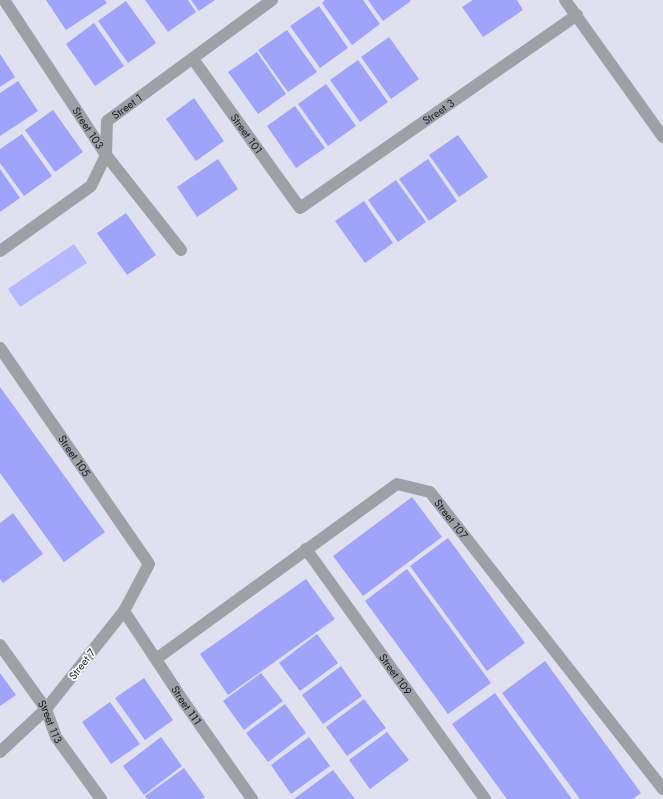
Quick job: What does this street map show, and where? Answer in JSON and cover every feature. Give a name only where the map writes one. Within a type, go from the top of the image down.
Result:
[{"type":"street","name":"Street 103","points":[[4,0],[106,156],[180,250]]},
{"type":"street","name":"Street 1","points":[[0,251],[91,186],[106,156],[107,121],[272,0]]},
{"type":"street","points":[[565,0],[663,137]]},
{"type":"street","name":"Street 3","points":[[300,208],[577,15]]},
{"type":"street","name":"Street 101","points":[[193,59],[300,208]]},
{"type":"street","name":"Street 105","points":[[0,348],[148,564]]},
{"type":"street","name":"Street 107","points":[[156,659],[397,484],[430,492],[663,789]]},
{"type":"street","name":"Street 109","points":[[306,549],[485,799]]},
{"type":"street","name":"Street 7","points":[[0,752],[46,709],[124,610],[148,564]]},
{"type":"street","name":"Street 111","points":[[124,610],[252,799]]},
{"type":"street","name":"Street 113","points":[[0,644],[46,709],[56,737],[100,799]]},
{"type":"water","points":[[74,244],[87,263],[20,307],[8,289]]},
{"type":"building","points":[[46,0],[105,0],[107,3],[66,30]]},
{"type":"building","points":[[145,0],[188,0],[196,12],[168,32]]},
{"type":"building","points":[[191,0],[215,0],[199,11]]},
{"type":"building","points":[[325,0],[363,0],[380,24],[352,45],[322,3]]},
{"type":"building","points":[[368,0],[410,0],[411,1],[383,21]]},
{"type":"building","points":[[473,0],[517,0],[523,10],[483,37],[462,7]]},
{"type":"building","points":[[126,1],[156,43],[128,63],[98,21]]},
{"type":"building","points":[[319,6],[348,48],[320,68],[290,26]]},
{"type":"building","points":[[94,23],[124,66],[95,86],[66,44]]},
{"type":"building","points":[[287,30],[317,72],[288,92],[258,50]]},
{"type":"building","points":[[389,37],[419,79],[391,99],[361,57]]},
{"type":"building","points":[[257,52],[286,94],[258,114],[228,72]]},
{"type":"building","points":[[0,54],[15,77],[0,87]]},
{"type":"building","points":[[358,60],[388,102],[360,122],[330,80]]},
{"type":"building","points":[[18,81],[38,111],[0,136],[0,93]]},
{"type":"building","points":[[326,84],[356,126],[328,146],[298,104]]},
{"type":"building","points":[[194,98],[224,141],[196,161],[166,119]]},
{"type":"building","points":[[295,106],[325,148],[296,168],[267,126]]},
{"type":"building","points":[[53,110],[83,152],[55,172],[25,130]]},
{"type":"building","points":[[22,134],[52,176],[24,196],[0,163],[0,149]]},
{"type":"building","points":[[458,135],[488,177],[459,197],[429,155]]},
{"type":"building","points":[[218,159],[238,189],[197,217],[177,187]]},
{"type":"building","points":[[428,159],[457,201],[429,221],[399,179]]},
{"type":"building","points":[[0,169],[20,198],[0,212]]},
{"type":"building","points":[[396,180],[426,222],[398,242],[368,200]]},
{"type":"building","points":[[364,201],[393,243],[365,263],[335,221]]},
{"type":"building","points":[[126,213],[156,255],[127,275],[97,233]]},
{"type":"building","points":[[0,387],[105,532],[64,562],[0,473]]},
{"type":"building","points":[[412,497],[442,537],[363,596],[333,556]]},
{"type":"building","points":[[13,513],[43,554],[3,583],[0,579],[0,523]]},
{"type":"building","points":[[448,538],[525,643],[487,671],[410,566]]},
{"type":"building","points":[[407,569],[491,683],[448,714],[365,601]]},
{"type":"building","points":[[306,579],[335,619],[228,695],[200,654]]},
{"type":"building","points":[[317,634],[338,663],[300,691],[279,663]]},
{"type":"building","points":[[545,661],[641,793],[633,799],[580,799],[502,693]]},
{"type":"building","points":[[341,666],[362,696],[323,724],[302,695]]},
{"type":"building","points":[[0,673],[16,695],[0,706]]},
{"type":"building","points":[[261,673],[283,701],[244,730],[223,701]]},
{"type":"building","points":[[144,678],[173,720],[145,740],[115,698]]},
{"type":"building","points":[[495,693],[572,799],[507,799],[452,724]]},
{"type":"building","points":[[364,699],[386,728],[347,756],[326,727]]},
{"type":"building","points":[[110,702],[140,744],[111,764],[82,722]]},
{"type":"building","points":[[285,704],[306,733],[268,762],[246,733]]},
{"type":"building","points":[[387,732],[409,760],[370,789],[349,760]]},
{"type":"building","points":[[161,737],[182,766],[144,795],[123,766]]},
{"type":"building","points":[[309,737],[330,766],[291,794],[271,765]]},
{"type":"building","points":[[184,768],[205,797],[202,799],[147,799],[145,796]]},
{"type":"building","points":[[333,770],[355,799],[294,799]]}]
